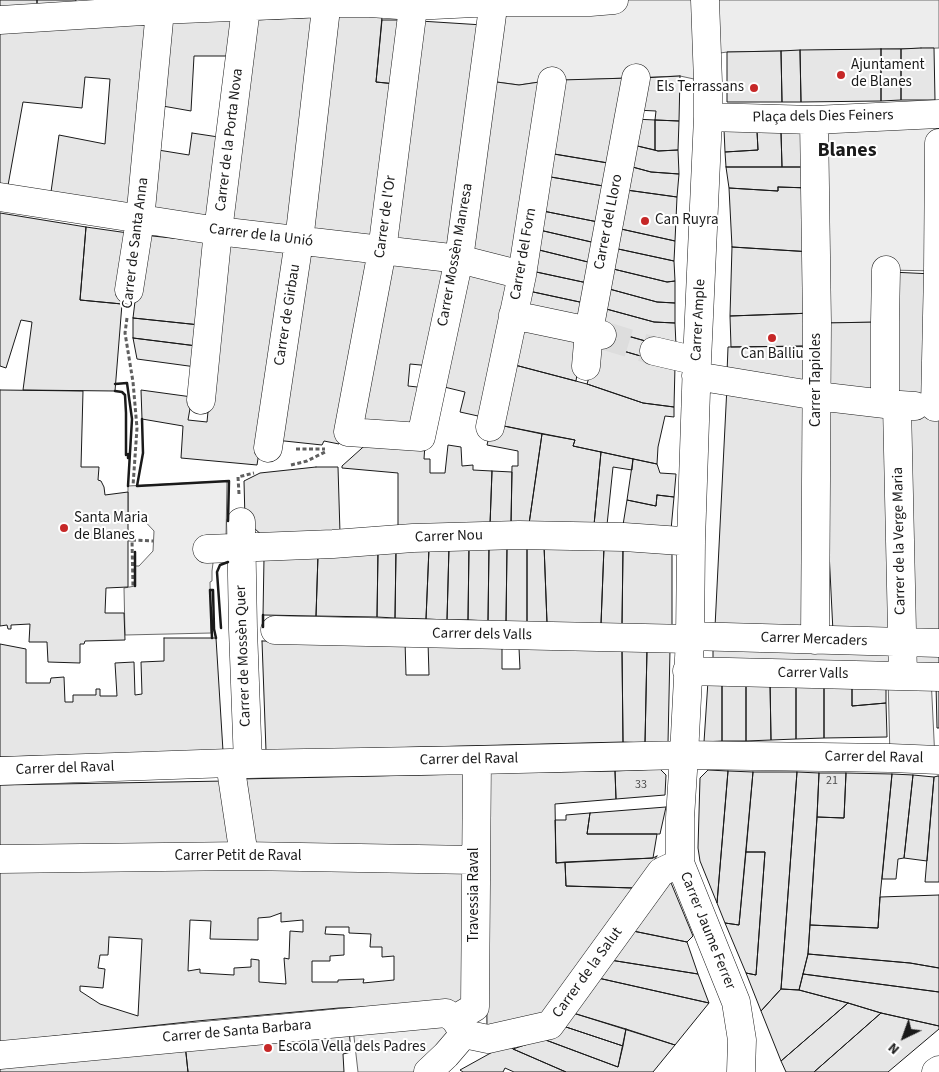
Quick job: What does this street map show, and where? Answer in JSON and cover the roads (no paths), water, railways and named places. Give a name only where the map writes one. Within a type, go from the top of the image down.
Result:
[{"type":"street","points":[[0,20],[160,5],[614,0]]},
{"type":"street","name":"Carrer Ample","points":[[690,638],[696,369],[708,117],[706,0]]},
{"type":"street","name":"Carrer Mossèn Manresa","points":[[340,441],[421,437],[459,259],[494,1]]},
{"type":"street","name":"Carrer de Girbau","points":[[268,448],[300,241],[326,2]]},
{"type":"street","name":"Carrer de la Porta Nova","points":[[201,400],[218,231],[246,3]]},
{"type":"street","name":"Carrer de l'Or","points":[[340,441],[382,251],[414,3]]},
{"type":"street","name":"Carrer de Santa Anna","points":[[130,290],[140,220],[160,5]]},
{"type":"street","name":"Carrer del Lloro","points":[[586,366],[595,333],[636,78]]},
{"type":"street","name":"Carrer del Forn","points":[[490,427],[522,275],[552,81]]},
{"type":"street","name":"Plaça dels Dies Feiners","points":[[708,117],[814,120],[939,114]]},
{"type":"street","name":"Carrer Tapioles","points":[[814,120],[817,323],[815,640]]},
{"type":"street","points":[[654,351],[696,369],[817,396],[891,405],[937,407],[939,143]]},
{"type":"street","name":"Carrer de la Unió","points":[[0,197],[218,231],[459,259],[522,275]]},
{"type":"street","name":"Carrer de la Verge Maria","points":[[886,270],[885,322],[891,405],[903,676]]},
{"type":"street","points":[[513,315],[595,333]]},
{"type":"street","name":"Carrer Nou","points":[[207,549],[242,535],[333,544],[413,538],[519,535],[624,537],[680,542],[691,541]]},
{"type":"street","name":"Carrer de Mossèn Quer","points":[[242,535],[243,630],[239,763],[244,856]]},
{"type":"street","name":"Carrer dels Valls","points":[[275,630],[690,638]]},
{"type":"street","name":"Carrer Mercaders","points":[[690,638],[939,643]]},
{"type":"street","name":"Carrer Jaume Ferrer","points":[[690,638],[680,818],[680,863],[736,1002],[742,1040],[741,1072]]},
{"type":"street","name":"Carrer Valls","points":[[687,671],[939,677]]},
{"type":"street","name":"Carrer del Raval","points":[[0,771],[239,763],[684,756],[939,760]]},
{"type":"street","name":"Travessia Raval","points":[[459,1026],[475,1007],[477,760]]},
{"type":"street","name":"Carrer Petit de Raval","points":[[0,859],[244,856],[475,860]]},
{"type":"street","name":"Carrer de la Salut","points":[[459,1026],[488,1039],[550,1025],[661,872],[680,863]]},
{"type":"street","name":"Carrer de Santa Barbara","points":[[0,1055],[446,1013],[459,1026]]},
{"type":"street","points":[[428,1072],[446,1055],[459,1026]]},
{"type":"tunnel","points":[[602,335],[654,351]]},
{"type":"place","name":"Ajuntament de Blanes","points":[[841,75]]},
{"type":"place","name":"Els Terrassans","points":[[754,88]]},
{"type":"place","name":"Can Ruyra","points":[[645,221]]},
{"type":"place","name":"Can Balliu","points":[[772,338]]},
{"type":"place","name":"Santa Maria de Blanes","points":[[64,528]]},
{"type":"place","name":"Escola Vella dels Padres","points":[[268,1048]]},
{"type":"district","name":"Blanes","points":[[847,152]]}]
